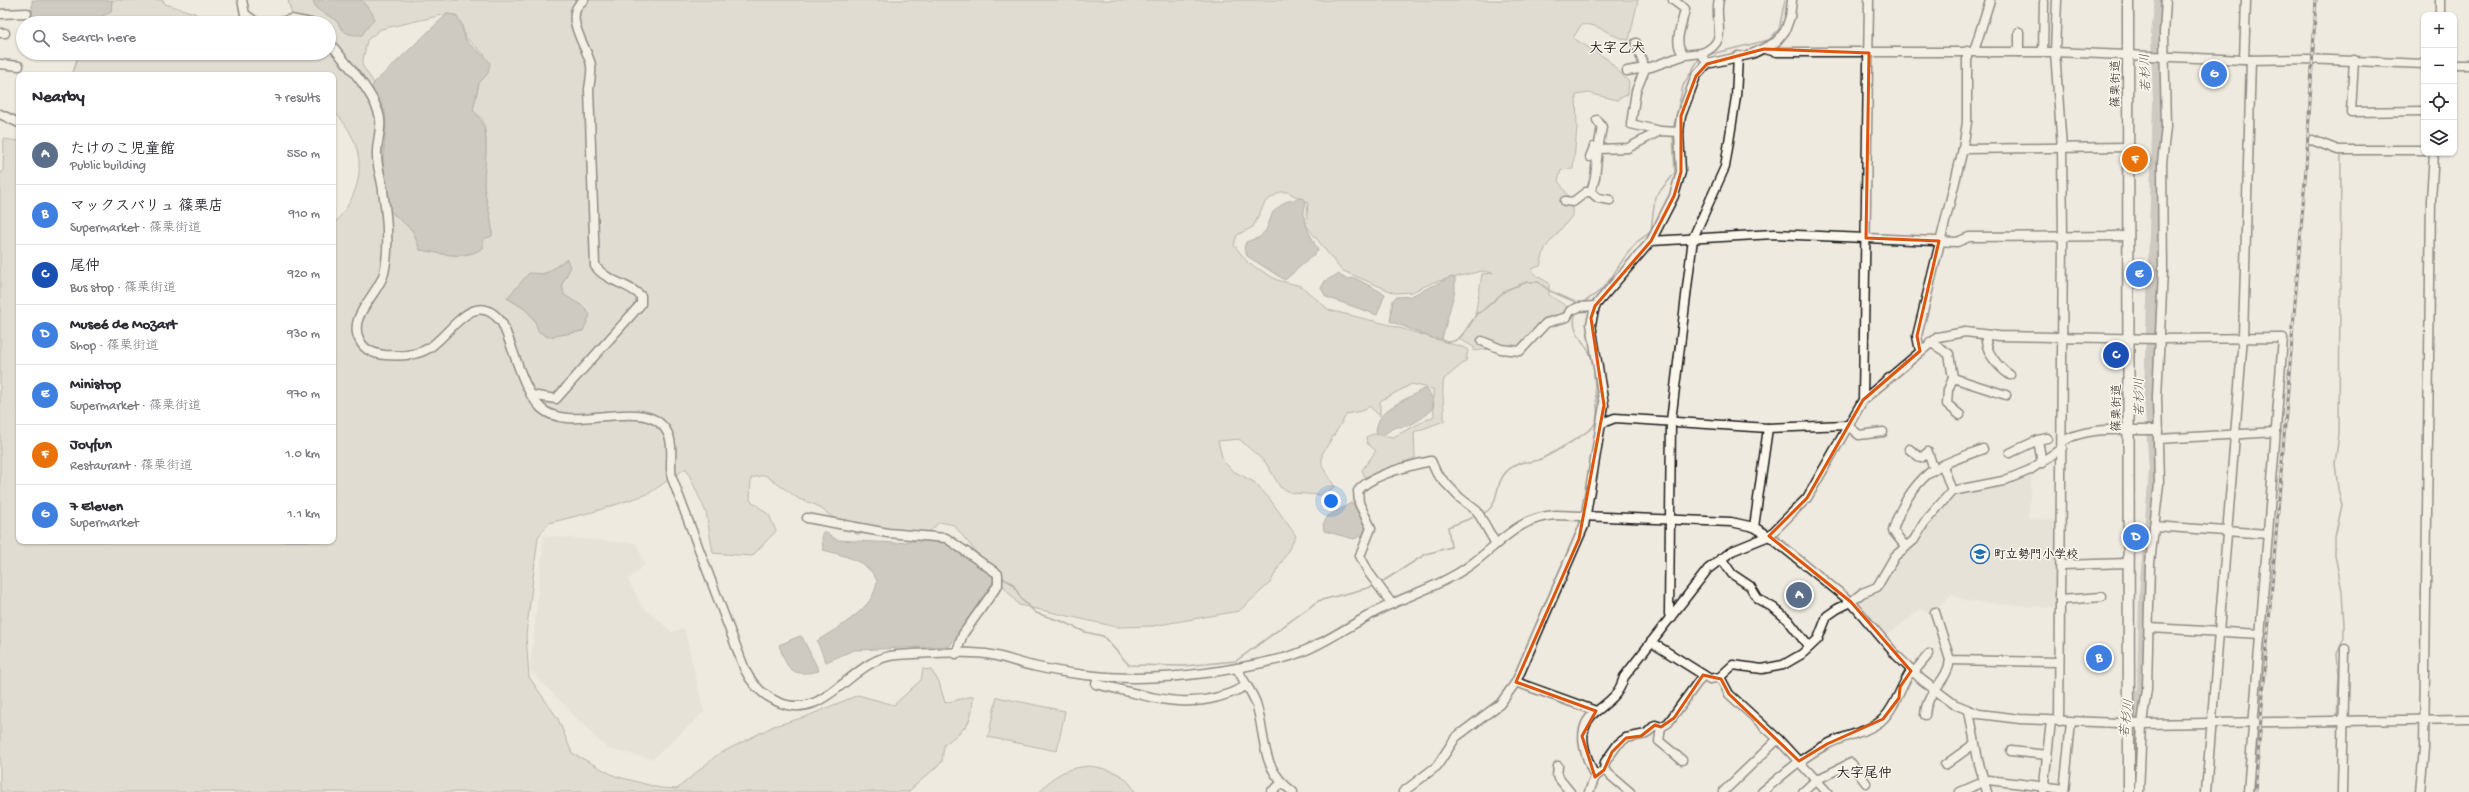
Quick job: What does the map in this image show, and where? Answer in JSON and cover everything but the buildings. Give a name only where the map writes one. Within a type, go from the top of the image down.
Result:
[{"type":"main road","name":"篠栗街道","points":[[2128,0],[2129,563],[2135,723],[2129,792]]},
{"type":"street","points":[[242,0],[246,14],[248,16]]},
{"type":"street","points":[[531,395],[556,399],[641,304],[642,296],[636,291],[606,277],[595,266],[589,89],[591,67],[574,18],[578,6],[584,0]]},
{"type":"street","points":[[1673,0],[1685,9],[1678,42],[1678,47],[1684,55]]},
{"type":"street","points":[[1403,792],[1437,766],[1456,737],[1500,704],[1516,682],[1553,594],[1579,540],[1586,517],[1604,405],[1591,324],[1595,306],[1651,241],[1679,184],[1681,160],[1675,132],[1689,92],[1704,58],[1720,34],[1719,0]]},
{"type":"street","points":[[1627,71],[1645,68],[1684,55],[1704,58],[1738,56],[1764,49],[1776,42],[1784,31],[1790,17],[1792,0]]},
{"type":"street","points":[[1863,400],[1869,0]]},
{"type":"street","points":[[1920,351],[1916,336],[1928,295],[1939,241],[1963,149],[1967,122],[1971,51],[1990,0]]},
{"type":"street","points":[[2043,789],[2047,755],[2055,721],[2059,662],[2061,565],[2061,337],[2063,237],[2062,148],[2055,52],[2058,0]]},
{"type":"street","points":[[2139,792],[2135,723],[2147,689],[2150,563],[2159,484],[2159,439],[2156,397],[2163,270],[2162,163],[2166,127],[2164,57],[2166,0]]},
{"type":"street","points":[[2206,792],[2221,631],[2235,435],[2244,337],[2248,60],[2246,0]]},
{"type":"street","points":[[2440,0],[2440,12]]},
{"type":"street","points":[[2044,2],[2044,52]]},
{"type":"street","points":[[0,14],[27,13]]},
{"type":"street","points":[[2019,32],[2019,52]]},
{"type":"street","points":[[1636,43],[1645,68],[1636,91],[1630,124],[1660,131],[1675,132]]},
{"type":"street","points":[[1764,49],[1777,52],[1869,53],[1971,51],[2055,52],[2248,60],[2354,60],[2421,64]]},
{"type":"street","points":[[336,51],[376,104],[380,120],[377,156],[386,212],[386,262],[381,283],[357,321],[356,332],[360,341],[371,352],[409,356],[429,348],[471,311],[483,310],[497,317],[502,323],[531,395],[542,409],[561,418],[650,417],[664,427],[671,444],[672,478],[719,607],[751,683],[768,697],[780,703],[807,707],[823,700],[868,664],[888,656],[987,654],[1033,666],[1086,675],[1149,679],[1236,668],[1284,657],[1315,648],[1361,619],[1392,604],[1419,594],[1461,572],[1514,529],[1534,518],[1556,515],[1586,517],[1670,518],[1731,522],[1754,527],[1769,536],[1852,602],[1912,672],[1954,704],[1969,710],[2020,719],[2071,722],[2254,723],[2469,719]]},
{"type":"street","points":[[1672,618],[1669,614],[1671,422],[1693,238],[1725,167],[1736,97],[1738,56]]},
{"type":"street","points":[[2354,60],[2351,112],[2421,111]]},
{"type":"street","points":[[0,64],[19,66]]},
{"type":"street","points":[[2457,65],[2469,65]]},
{"type":"street","points":[[0,114],[16,122]]},
{"type":"street","points":[[1591,192],[1595,178],[1602,127],[1596,120]]},
{"type":"street","points":[[1590,157],[1594,147],[1598,149],[1628,148],[1660,131]]},
{"type":"street","points":[[2312,140],[2338,150],[2421,150]]},
{"type":"street","points":[[1963,149],[2128,147]]},
{"type":"street","points":[[2420,792],[2424,750],[2423,720],[2431,200],[2434,156]]},
{"type":"street","points":[[1565,201],[1573,202],[1586,192],[1591,192],[1598,198],[1610,200]]},
{"type":"street","points":[[1651,241],[1774,234],[1957,242],[1969,237],[2128,236]]},
{"type":"street","points":[[1482,341],[1501,349],[1520,351],[1546,323],[1567,317],[1570,311],[1579,307],[1595,306]]},
{"type":"street","points":[[1595,777],[1586,758],[1582,736],[1585,726],[1596,711],[1617,697],[1624,677],[1672,618],[1708,569],[1721,558],[1769,536],[1807,498],[1847,425],[1863,400],[1930,342],[1938,337],[1953,332],[1986,335],[2128,337],[2160,339],[2244,337],[2285,339],[2276,432],[2248,792]]},
{"type":"street","points":[[1986,335],[1985,340],[1998,367],[2010,375]]},
{"type":"street","points":[[1930,342],[1949,354],[1953,378],[1948,390],[1947,404],[1960,415]]},
{"type":"street","points":[[1953,378],[2006,395]]},
{"type":"street","points":[[1602,423],[1615,418],[1768,428],[1847,425],[1859,435],[1883,432]]},
{"type":"street","points":[[1754,527],[1768,428]]},
{"type":"street","points":[[1652,642],[1710,678],[1720,677],[1733,665],[1762,668],[1783,665],[1818,639],[1827,616],[1836,609],[1852,602],[1862,593],[1877,587],[1895,556],[1914,540],[1924,523],[1952,491],[2003,481],[2042,463],[2070,436],[2090,432],[2158,430]]},
{"type":"street","points":[[2159,439],[2276,432]]},
{"type":"street","points":[[2010,453],[2038,440],[2047,438]]},
{"type":"street","points":[[2038,440],[2042,463]]},
{"type":"street","points":[[1909,449],[1921,458],[1928,452],[1934,470]]},
{"type":"street","points":[[1906,547],[1893,531],[1898,514],[1908,497],[1934,470],[1984,449]]},
{"type":"street","points":[[1392,604],[1369,573],[1360,556],[1372,528],[1358,497],[1358,491],[1364,484],[1412,465],[1431,461],[1437,474],[1460,498],[1477,511],[1496,544]]},
{"type":"street","points":[[1944,466],[1952,491]]},
{"type":"street","points":[[807,518],[888,533],[946,538],[998,574],[998,585],[963,634],[956,654]]},
{"type":"street","points":[[2154,526],[2268,534]]},
{"type":"street","points":[[1721,558],[1732,574],[1750,586],[1758,599],[1774,608],[1788,620],[1809,647]]},
{"type":"street","points":[[2061,565],[2129,563]]},
{"type":"street","points":[[2060,600],[2102,597]]},
{"type":"street","points":[[1925,715],[1926,703],[1934,689],[1949,670],[1950,660],[1935,612]]},
{"type":"street","points":[[2149,628],[2261,634]]},
{"type":"street","points":[[2342,792],[2345,649]]},
{"type":"street","points":[[1762,792],[1799,761],[1827,744],[1883,719],[1899,698],[1900,687],[1928,654]]},
{"type":"street","points":[[1950,660],[2059,662]]},
{"type":"street","points":[[1236,668],[1256,702],[1263,744],[1270,766],[1282,783],[1293,792]]},
{"type":"street","points":[[1682,760],[1659,741],[1661,727],[1674,718],[1703,675]]},
{"type":"street","points":[[1720,677],[1729,694],[1778,739],[1827,792]]},
{"type":"street","points":[[1516,682],[1596,711]]},
{"type":"street","points":[[1096,684],[1167,701],[1195,703],[1226,697],[1246,686]]},
{"type":"street","points":[[1969,710],[1974,744],[1983,782],[1987,792]]},
{"type":"street","points":[[1960,792],[1988,780],[2064,791],[2071,722]]},
{"type":"street","points":[[1589,792],[1595,777],[1604,770],[1605,762],[1612,752],[1626,738],[1646,734],[1655,725],[1661,727]]},
{"type":"street","points":[[1723,792],[1778,739]]},
{"type":"street","points":[[1945,765],[1974,744]]},
{"type":"street","points":[[2011,751],[2047,755]]},
{"type":"street","points":[[1803,792],[1816,780],[1851,763],[1866,783]]},
{"type":"street","points":[[1558,766],[1557,776],[1570,792]]},
{"type":"street","points":[[1604,770],[1630,792]]},
{"type":"street","points":[[1271,792],[1282,783]]},
{"type":"highlighted area","points":[[1764,49],[1869,53],[1866,238],[1939,241],[1917,336],[1920,351],[1863,400],[1807,498],[1769,536],[1851,602],[1911,671],[1900,687],[1899,698],[1883,719],[1827,744],[1799,761],[1729,694],[1721,679],[1703,675],[1674,718],[1661,727],[1655,725],[1641,736],[1626,738],[1612,752],[1604,770],[1595,777],[1582,736],[1596,711],[1516,682],[1579,539],[1604,405],[1591,318],[1595,306],[1651,241],[1674,196],[1681,172],[1681,116],[1696,76],[1707,64]]},
{"type":"shaded area","points":[[32,0],[112,0],[111,12],[102,16],[32,16]]},
{"type":"shaded area","points":[[112,0],[163,0],[165,4],[200,16],[102,16],[111,12]]},
{"type":"shaded area","points":[[288,0],[313,0],[316,8],[330,16],[292,16]]},
{"type":"shaded area","points":[[313,0],[361,0],[373,14],[374,19],[362,35],[354,35],[343,30],[336,20],[336,16],[329,16],[316,8]]},
{"type":"shaded area","points":[[361,0],[1638,0],[1629,40],[1623,39],[1594,26],[1587,25],[1581,25],[1573,38],[1607,59],[1629,82],[1628,94],[1617,100],[1589,93],[1576,95],[1577,128],[1573,169],[1561,170],[1558,181],[1566,193],[1572,207],[1572,216],[1545,248],[1540,266],[1531,269],[1537,276],[1549,283],[1549,295],[1569,308],[1515,353],[1489,349],[1474,351],[1474,347],[1459,339],[1475,316],[1482,274],[1493,273],[1482,271],[1434,282],[1412,292],[1395,293],[1341,270],[1306,225],[1308,203],[1288,192],[1280,192],[1265,202],[1253,227],[1237,235],[1234,245],[1248,263],[1277,280],[1301,286],[1329,310],[1390,325],[1468,349],[1466,361],[1444,379],[1444,421],[1414,432],[1415,458],[1365,477],[1362,470],[1376,451],[1367,443],[1366,437],[1374,434],[1393,437],[1434,416],[1433,389],[1412,384],[1380,401],[1380,416],[1369,406],[1365,410],[1347,414],[1322,454],[1322,466],[1335,487],[1320,495],[1292,493],[1280,487],[1266,463],[1239,439],[1218,441],[1223,461],[1233,471],[1254,482],[1269,498],[1296,536],[1270,583],[1239,611],[1153,626],[1117,627],[1019,605],[954,525],[940,522],[930,531],[856,534],[816,505],[799,499],[765,475],[751,478],[750,500],[769,515],[776,531],[752,556],[713,553],[706,512],[686,468],[648,494],[596,511],[549,523],[538,537],[526,635],[529,677],[558,719],[572,753],[615,776],[660,788],[677,789],[717,755],[774,726],[805,717],[858,695],[894,705],[921,680],[923,669],[931,670],[939,682],[945,703],[973,696],[971,714],[967,725],[944,745],[942,762],[908,792],[0,792],[0,173],[3,172],[4,139],[16,141],[16,544],[336,544],[336,221],[352,197],[357,182],[359,168],[358,153],[353,138],[345,124],[336,114],[336,72],[73,72],[77,60],[336,60],[336,21],[342,30],[373,14]],"holes":[[[447,14],[456,15],[462,24],[465,37],[485,55],[488,73],[479,83],[473,110],[482,119],[486,134],[484,184],[492,229],[492,236],[483,239],[483,248],[475,252],[460,255],[420,250],[413,231],[388,209],[383,162],[386,125],[385,111],[372,88],[374,83],[362,65],[367,40],[381,29]],[[559,264],[570,268],[562,284],[564,295],[584,307],[583,331],[548,337],[538,331],[534,319],[527,311],[507,298],[537,275],[555,270]]]},
{"type":"shaded area","points":[[447,14],[455,15],[458,18],[467,41],[490,63],[488,73],[479,83],[473,110],[483,126],[485,136],[486,155],[484,184],[492,236],[483,239],[483,248],[475,252],[460,255],[420,250],[413,231],[388,209],[383,162],[386,125],[385,111],[372,88],[374,83]]},
{"type":"shaded area","points":[[1299,198],[1304,199],[1306,204],[1304,210],[1305,222],[1318,251],[1285,280],[1247,256],[1244,248],[1246,242],[1260,237],[1266,230],[1273,212],[1285,202]]},
{"type":"shaded area","points":[[567,259],[570,268],[562,284],[564,295],[584,307],[590,315],[583,331],[548,337],[538,331],[534,319],[527,311],[507,298],[529,273],[545,274]]},
{"type":"shaded area","points":[[1338,274],[1346,279],[1355,278],[1385,294],[1377,315],[1326,297],[1321,288],[1325,281]]},
{"type":"shaded area","points":[[1451,277],[1455,278],[1455,290],[1442,339],[1435,339],[1390,321],[1393,300],[1396,297],[1411,296]]},
{"type":"shaded area","points":[[1423,389],[1427,389],[1432,397],[1433,409],[1410,425],[1394,428],[1383,435],[1376,432],[1381,416],[1394,406]]},
{"type":"shaded area","name":"町立勢門小学校","points":[[2032,473],[2028,518],[2056,520],[2057,608],[1965,601],[1952,594],[1930,614],[1921,609],[1886,636],[1857,603],[1864,596],[1879,591],[1899,558],[1917,543],[1925,528],[1951,498],[1958,493]]},
{"type":"shaded area","points":[[1351,503],[1355,504],[1368,526],[1365,534],[1354,539],[1324,531],[1323,524],[1328,516]]},
{"type":"shaded area","points":[[824,531],[837,540],[896,543],[921,540],[945,541],[991,572],[994,580],[950,646],[854,650],[826,662],[817,641],[845,623],[863,609],[875,591],[877,581],[868,568],[854,560],[823,550],[822,534]]},
{"type":"shaded area","points":[[544,536],[636,543],[645,564],[628,580],[642,606],[672,632],[684,628],[704,712],[653,759],[607,749],[530,670]]},
{"type":"shaded area","points":[[800,636],[802,637],[819,671],[810,673],[796,672],[788,666],[785,661],[779,645]]},
{"type":"shaded area","points":[[997,697],[1065,711],[1057,751],[988,737]]},
{"type":"shaded area","points":[[1089,766],[1110,771],[1122,776],[1127,780],[1135,792],[1040,792],[1056,776],[1074,768]]},
{"type":"waterway","points":[[1707,55],[1769,40],[1779,29],[1785,0]]},
{"type":"waterway","name":"若杉川","points":[[2136,780],[2135,738],[2137,711],[2142,689],[2144,594],[2154,471],[2149,395],[2158,104],[2156,34],[2160,0]]},
{"type":"waterway","points":[[1673,130],[1683,86],[1700,57]]},
{"type":"waterway","points":[[1581,303],[1592,297],[1607,283],[1629,251],[1637,242],[1651,231],[1655,197],[1675,173],[1673,135]]},
{"type":"waterway","points":[[2337,718],[2339,675],[2337,654],[2344,638],[2342,591],[2335,555],[2335,537],[2342,505],[2338,489],[2335,464],[2339,434],[2341,153]]},
{"type":"waterway","points":[[1441,339],[1447,342],[1458,339],[1467,329],[1477,313],[1481,312],[1506,290],[1527,282],[1538,282],[1550,291],[1580,304]]},
{"type":"waterway","points":[[1482,514],[1489,510],[1493,504],[1499,484],[1508,470],[1517,464],[1538,460],[1558,450],[1585,433],[1594,425],[1596,421],[1597,408],[1593,364],[1590,354],[1575,327],[1574,317],[1576,312]]},
{"type":"waterway","points":[[1380,583],[1426,554],[1451,547],[1448,527],[1477,516]]},
{"type":"waterway","points":[[1001,577],[1013,584],[1022,600],[1036,613],[1061,621],[1085,632],[1103,636],[1129,665],[1184,666],[1236,661],[1318,601],[1375,586]]},
{"type":"railway","points":[[2255,792],[2306,168],[2316,0]]},
{"type":"place","name":"7 Eleven","points":[[2214,74]]},
{"type":"place","name":"Joyfun","points":[[2135,159]]},
{"type":"place","name":"Ministop","points":[[2139,274]]},
{"type":"place","name":"尾仲","points":[[2116,355]]},
{"type":"place","name":"Museé de Mozart","points":[[2136,537]]},
{"type":"place","name":"町立勢門小学校","points":[[1980,554]]},
{"type":"place","name":"たけのこ児童館","points":[[1799,595]]},
{"type":"place","name":"マックスバリュ 篠栗店","points":[[2099,658]]},
{"type":"district","name":"大字乙犬","points":[[1617,47]]},
{"type":"district","name":"大字尾仲","points":[[1864,772]]}]
